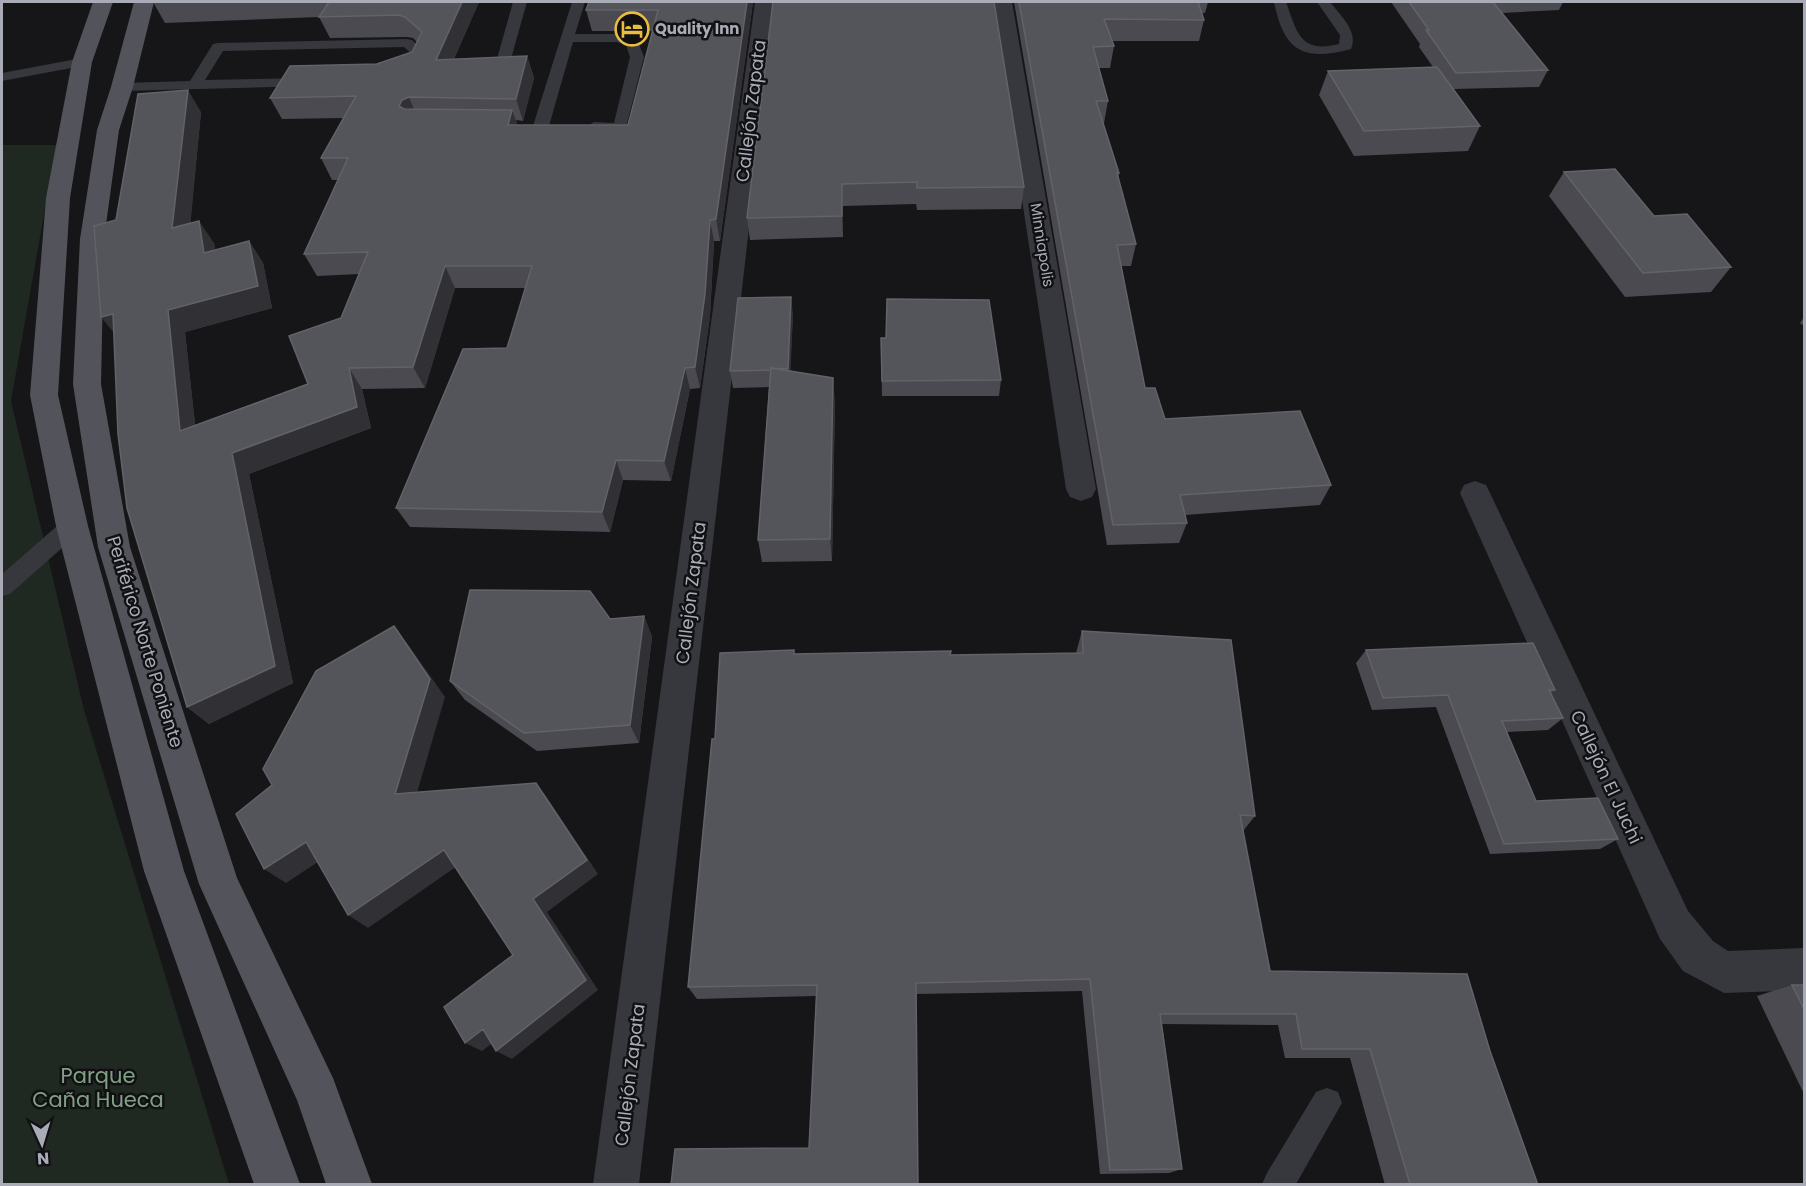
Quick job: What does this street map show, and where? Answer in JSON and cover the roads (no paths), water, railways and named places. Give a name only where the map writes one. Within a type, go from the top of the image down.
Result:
[{"type":"main road","name":"Periférico Norte Poniente","points":[[103,2],[82,62],[58,198],[44,395],[72,526],[164,871],[277,1185]]},
{"type":"main road","name":"Periférico Norte Poniente","points":[[144,4],[108,130],[92,239],[87,384],[114,547],[219,884],[317,1094],[350,1185]]},
{"type":"street","name":"Callejón Zapata","points":[[616,1185],[765,2]]},
{"type":"street","name":"Minniapolis","points":[[1002,2],[1081,489]]},
{"type":"street","name":"Callejón El Juchi","points":[[1475,493],[1674,925],[1698,956],[1724,972],[1804,969]]},
{"type":"lane","points":[[500,73],[520,2]]},
{"type":"lane","points":[[541,126],[578,2]]},
{"type":"lane","points":[[1280,2],[1291,36],[1304,48],[1329,52],[1346,46],[1347,35],[1324,2]]},
{"type":"lane","points":[[566,38],[617,38],[632,42],[637,57],[620,128],[575,127]]},
{"type":"lane","points":[[195,85],[218,47],[407,43],[421,54],[415,68],[395,76]]},
{"type":"lane","points":[[2,77],[82,62]]},
{"type":"lane","points":[[122,87],[326,81]]},
{"type":"lane","points":[[2,587],[72,526]]},
{"type":"lane","points":[[1278,1185],[1327,1103]]},
{"type":"place","name":"Quality Inn","points":[[632,29]]},
{"type":"park label","name":"Parque Caña Hueca","points":[[98,1088]]}]
